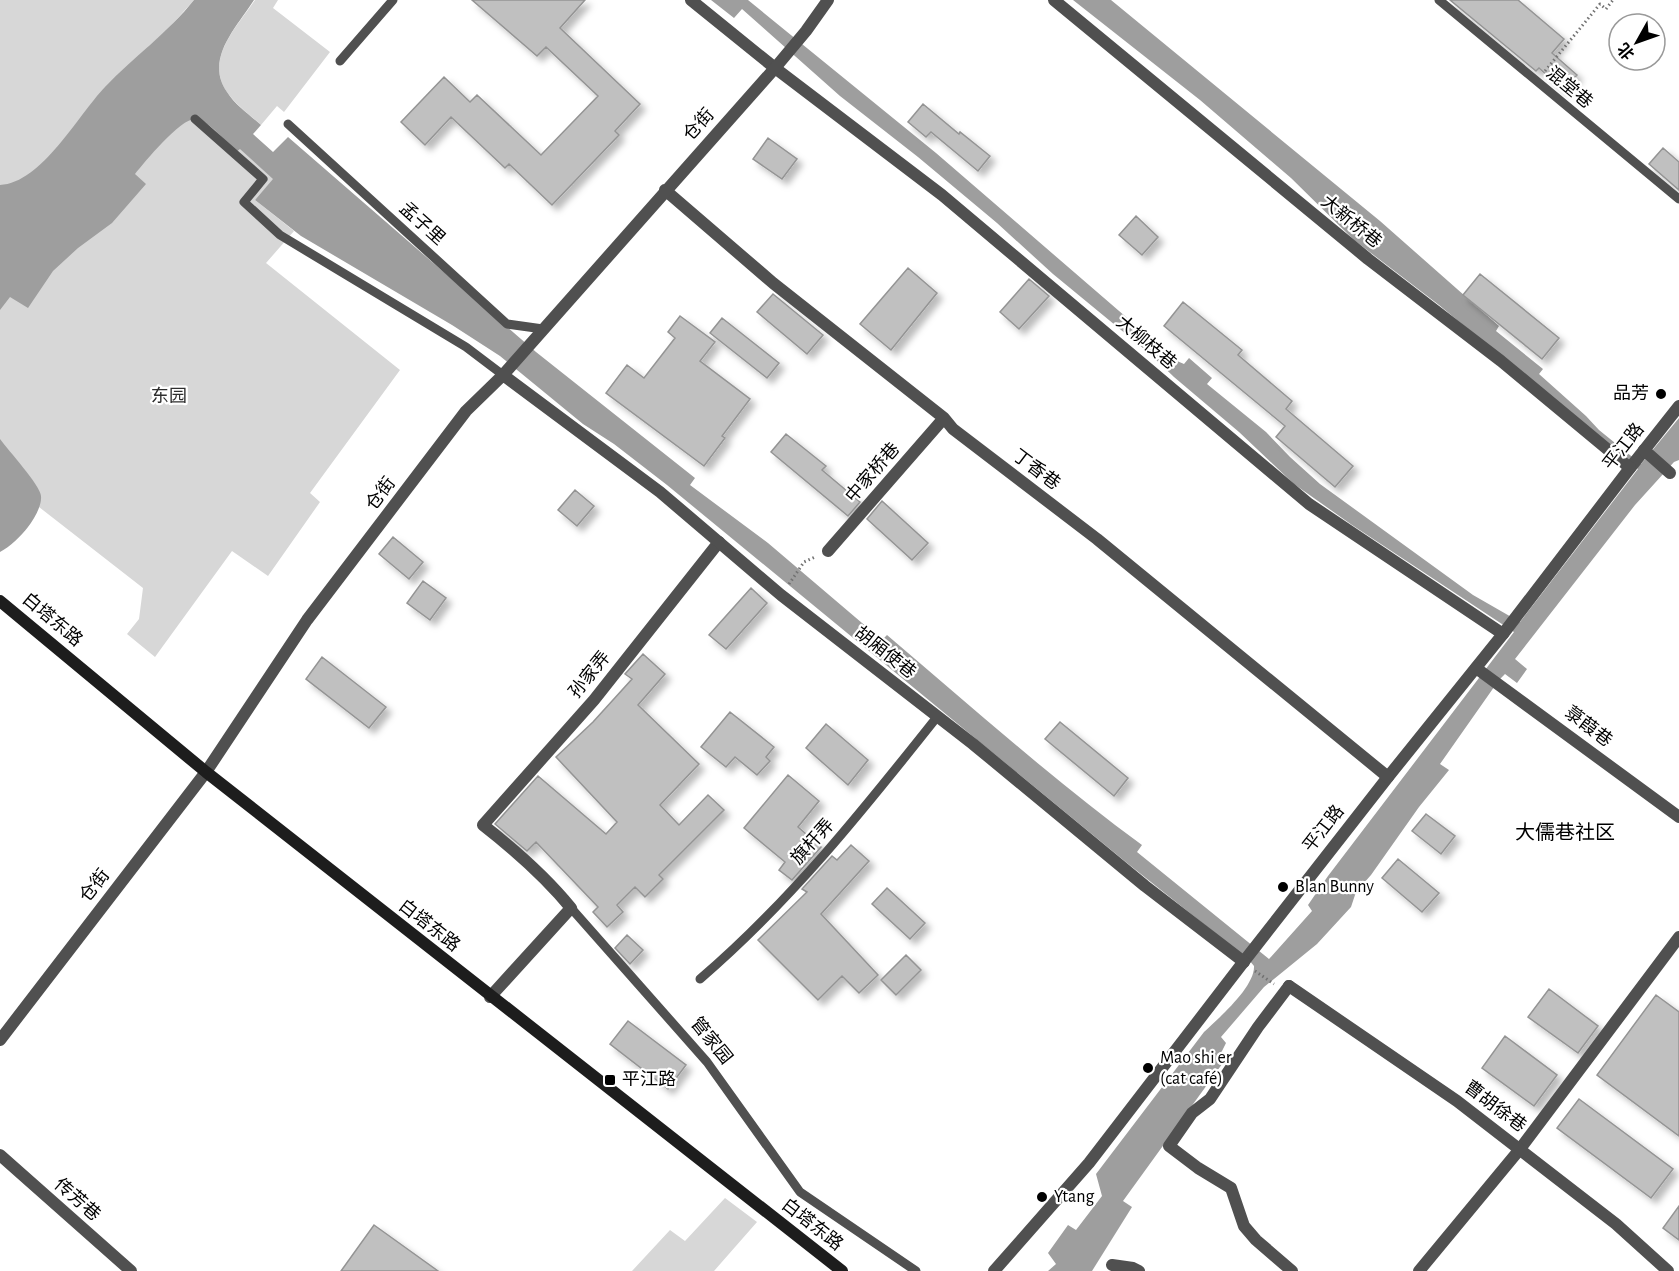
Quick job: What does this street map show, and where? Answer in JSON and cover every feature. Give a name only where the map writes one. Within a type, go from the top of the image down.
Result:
[{"type":"main road","name":"白塔东路","points":[[0,601],[206,772],[842,1271]]},
{"type":"street","name":"大柳枝巷","points":[[691,0],[775,68],[942,195],[1309,504],[1508,627]]},
{"type":"street","name":"仓街","points":[[0,1040],[206,772],[307,620],[466,411],[505,372],[775,68],[828,0]]},
{"type":"street","name":"大新桥巷","points":[[1054,0],[1368,259],[1501,361],[1638,459],[1670,473]]},
{"type":"street","name":"丁香巷","points":[[665,190],[773,283],[944,418],[953,429],[1097,539],[1388,777]]},
{"type":"street","name":"胡厢使巷","points":[[505,372],[660,492],[781,595],[938,717],[1145,886],[1244,961]]},
{"type":"street","name":"平江路","points":[[994,1271],[1089,1163],[1388,777],[1478,669],[1679,406]]},
{"type":"street","name":"中家桥巷","points":[[828,551],[944,418]]},
{"type":"street","name":"孙家弄","points":[[483,825],[594,700],[719,542]]},
{"type":"street","name":"菉葭巷","points":[[1478,669],[1679,817]]},
{"type":"street","name":"管家园","points":[[483,825],[523,856],[571,908]]},
{"type":"street","points":[[490,997],[571,908]]},
{"type":"street","points":[[1419,1271],[1520,1149],[1679,937]]},
{"type":"street","name":"曹胡徐巷","points":[[1292,1271],[1244,1226],[1231,1188],[1198,1168],[1169,1146],[1192,1113],[1210,1099],[1258,1027],[1289,986],[1457,1101],[1616,1224],[1668,1271]]},
{"type":"street","name":"传芳巷","points":[[0,1155],[131,1271]]},
{"type":"street","points":[[1112,1266],[1133,1268],[1139,1271]]},
{"type":"lane","points":[[340,61],[393,0]]},
{"type":"lane","name":"混堂巷","points":[[1440,0],[1679,199]]},
{"type":"lane","points":[[195,119],[263,179],[244,202],[280,235],[505,372]]},
{"type":"lane","name":"孟子里","points":[[288,124],[507,324],[540,332]]},
{"type":"lane","name":"旗杆弄","points":[[700,979],[741,944],[841,837],[938,717]]},
{"type":"lane","name":"管家园","points":[[571,908],[707,1062],[800,1192],[916,1271]]},
{"type":"path","points":[[1536,82],[1600,4],[1606,9],[1613,0]]},
{"type":"path","points":[[791,581],[804,562]]},
{"type":"path","points":[[1256,971],[1273,984]]},
{"type":"green space","name":"东园","points":[[0,0],[194,0],[148,47],[206,122],[236,151],[240,148],[274,179],[255,200],[294,231],[266,263],[400,370],[310,493],[320,502],[268,576],[232,551],[155,657],[127,634],[139,619],[143,588],[39,507],[0,508]]},
{"type":"green space","points":[[255,0],[278,0],[273,8],[330,52],[284,112],[277,106],[261,125],[227,92],[221,80],[219,68],[221,56],[232,32]]},
{"type":"green space","points":[[725,1198],[757,1222],[714,1271],[632,1271],[670,1230],[685,1241]]},
{"type":"shaded area","points":[[194,0],[254,0],[232,32],[221,56],[219,68],[221,80],[230,97],[261,125],[253,134],[273,152],[288,137],[536,352],[695,478],[690,485],[768,543],[882,640],[887,635],[1044,769],[1142,845],[1137,852],[1269,959],[1312,911],[1308,905],[1328,876],[1514,632],[1294,484],[1149,353],[1053,274],[997,223],[918,157],[840,96],[742,9],[734,18],[711,0],[748,0],[936,153],[1177,361],[1184,364],[1189,358],[1212,378],[1207,384],[1266,432],[1320,484],[1473,595],[1520,622],[1638,469],[1439,305],[1354,240],[1291,178],[1200,100],[1073,0],[1111,0],[1380,221],[1499,326],[1496,331],[1543,369],[1539,374],[1599,430],[1641,464],[1679,418],[1679,460],[1674,462],[1635,505],[1515,659],[1527,669],[1517,683],[1505,674],[1499,680],[1440,764],[1449,770],[1356,892],[1351,907],[1317,944],[1264,987],[1221,1037],[1226,1043],[1220,1055],[1225,1060],[1123,1201],[1132,1207],[1092,1271],[1048,1271],[1056,1264],[1048,1253],[1068,1225],[1076,1230],[1102,1196],[1096,1174],[1204,1032],[1227,1011],[1243,992],[1253,974],[1254,966],[1249,960],[1127,863],[667,485],[614,444],[583,424],[500,356],[301,236],[255,200],[273,179],[240,149],[236,152],[218,133],[202,121],[190,120],[182,125],[155,151],[135,174],[146,184],[112,223],[78,248],[53,271],[28,308],[10,297],[0,310],[0,185],[15,181],[30,173],[45,160],[105,87]]},
{"type":"shaded area","points":[[0,439],[30,476],[40,491],[41,500],[28,527],[0,552]]},
{"type":"building","points":[[472,0],[585,0],[560,28],[640,104],[615,131],[619,135],[552,205],[509,164],[505,168],[451,117],[425,145],[401,122],[444,77],[470,102],[477,95],[541,155],[598,96],[546,47],[537,56]]},
{"type":"building","points":[[1450,0],[1518,0],[1564,39],[1552,53],[1577,75],[1563,90],[1539,68],[1536,71]]},
{"type":"building","points":[[923,104],[990,156],[978,171],[931,132],[926,137],[908,122]]},
{"type":"building","points":[[768,138],[797,159],[782,179],[753,159]]},
{"type":"building","points":[[1663,148],[1679,162],[1679,190],[1649,164]]},
{"type":"building","points":[[1136,216],[1158,237],[1142,255],[1119,235]]},
{"type":"building","points":[[908,268],[937,293],[891,350],[860,324]]},
{"type":"building","points":[[1480,274],[1559,338],[1542,359],[1463,295]]},
{"type":"building","points":[[1029,279],[1049,296],[1019,329],[1000,312]]},
{"type":"building","points":[[773,294],[823,335],[807,354],[757,312]]},
{"type":"building","points":[[1183,302],[1242,350],[1238,355],[1292,401],[1286,409],[1353,466],[1335,487],[1276,437],[1285,426],[1164,326]]},
{"type":"building","points":[[680,316],[715,342],[700,361],[750,399],[722,436],[725,438],[704,466],[606,393],[627,365],[644,378],[675,338],[668,332]]},
{"type":"building","points":[[722,318],[779,363],[767,378],[710,333]]},
{"type":"building","points":[[786,434],[826,466],[822,470],[860,502],[848,516],[771,452]]},
{"type":"building","points":[[575,490],[594,506],[577,526],[558,510]]},
{"type":"building","points":[[882,501],[928,543],[912,560],[867,519]]},
{"type":"building","points":[[393,537],[423,562],[409,579],[379,554]]},
{"type":"building","points":[[423,581],[446,598],[430,620],[407,603]]},
{"type":"building","points":[[751,588],[767,603],[726,649],[709,635]]},
{"type":"building","points":[[643,654],[665,674],[638,705],[699,764],[660,805],[679,825],[708,795],[724,810],[659,875],[663,879],[645,897],[635,887],[617,905],[623,912],[607,927],[593,912],[598,907],[536,842],[527,851],[495,824],[538,776],[606,834],[617,822],[556,757],[593,722],[632,679],[625,674]]},
{"type":"building","points":[[322,657],[386,707],[369,728],[306,679]]},
{"type":"building","points":[[730,712],[774,747],[766,757],[770,761],[757,775],[735,757],[726,767],[701,747]]},
{"type":"building","points":[[1060,722],[1128,778],[1114,796],[1045,739]]},
{"type":"building","points":[[826,724],[868,760],[848,785],[806,748]]},
{"type":"building","points":[[788,775],[819,801],[798,827],[821,847],[792,880],[779,870],[785,862],[744,828]]},
{"type":"building","points":[[1426,814],[1455,836],[1441,854],[1412,831]]},
{"type":"building","points":[[851,845],[869,861],[821,914],[878,975],[859,993],[842,976],[818,1000],[758,940],[807,892],[802,889],[832,856],[837,860]]},
{"type":"building","points":[[1398,859],[1439,893],[1422,912],[1382,878]]},
{"type":"building","points":[[887,888],[925,923],[910,939],[872,904]]},
{"type":"building","points":[[627,935],[643,950],[630,964],[615,948]]},
{"type":"building","points":[[906,955],[921,970],[896,995],[881,980]]},
{"type":"building","points":[[1549,989],[1598,1026],[1578,1053],[1528,1017]]},
{"type":"building","points":[[1656,995],[1679,1012],[1679,1136],[1597,1075]]},
{"type":"building","points":[[628,1021],[686,1065],[668,1089],[610,1044]]},
{"type":"building","points":[[1505,1036],[1557,1075],[1534,1106],[1482,1068]]},
{"type":"building","points":[[1579,1099],[1673,1169],[1651,1198],[1557,1128]]},
{"type":"building","points":[[1679,1206],[1679,1240],[1663,1228]]},
{"type":"building","points":[[374,1225],[438,1271],[341,1271]]},
{"type":"place","name":"品芳","points":[[1661,394]]},
{"type":"place","name":"Blan Bunny","points":[[1283,887]]},
{"type":"place","name":"Mao shi er (cat café)","points":[[1148,1068]]},
{"type":"place","name":"平江路","points":[[610,1080]]},
{"type":"place","name":"Ytang","points":[[1042,1197]]},
{"type":"district","name":"大儒巷社区","points":[[1565,833]]}]
